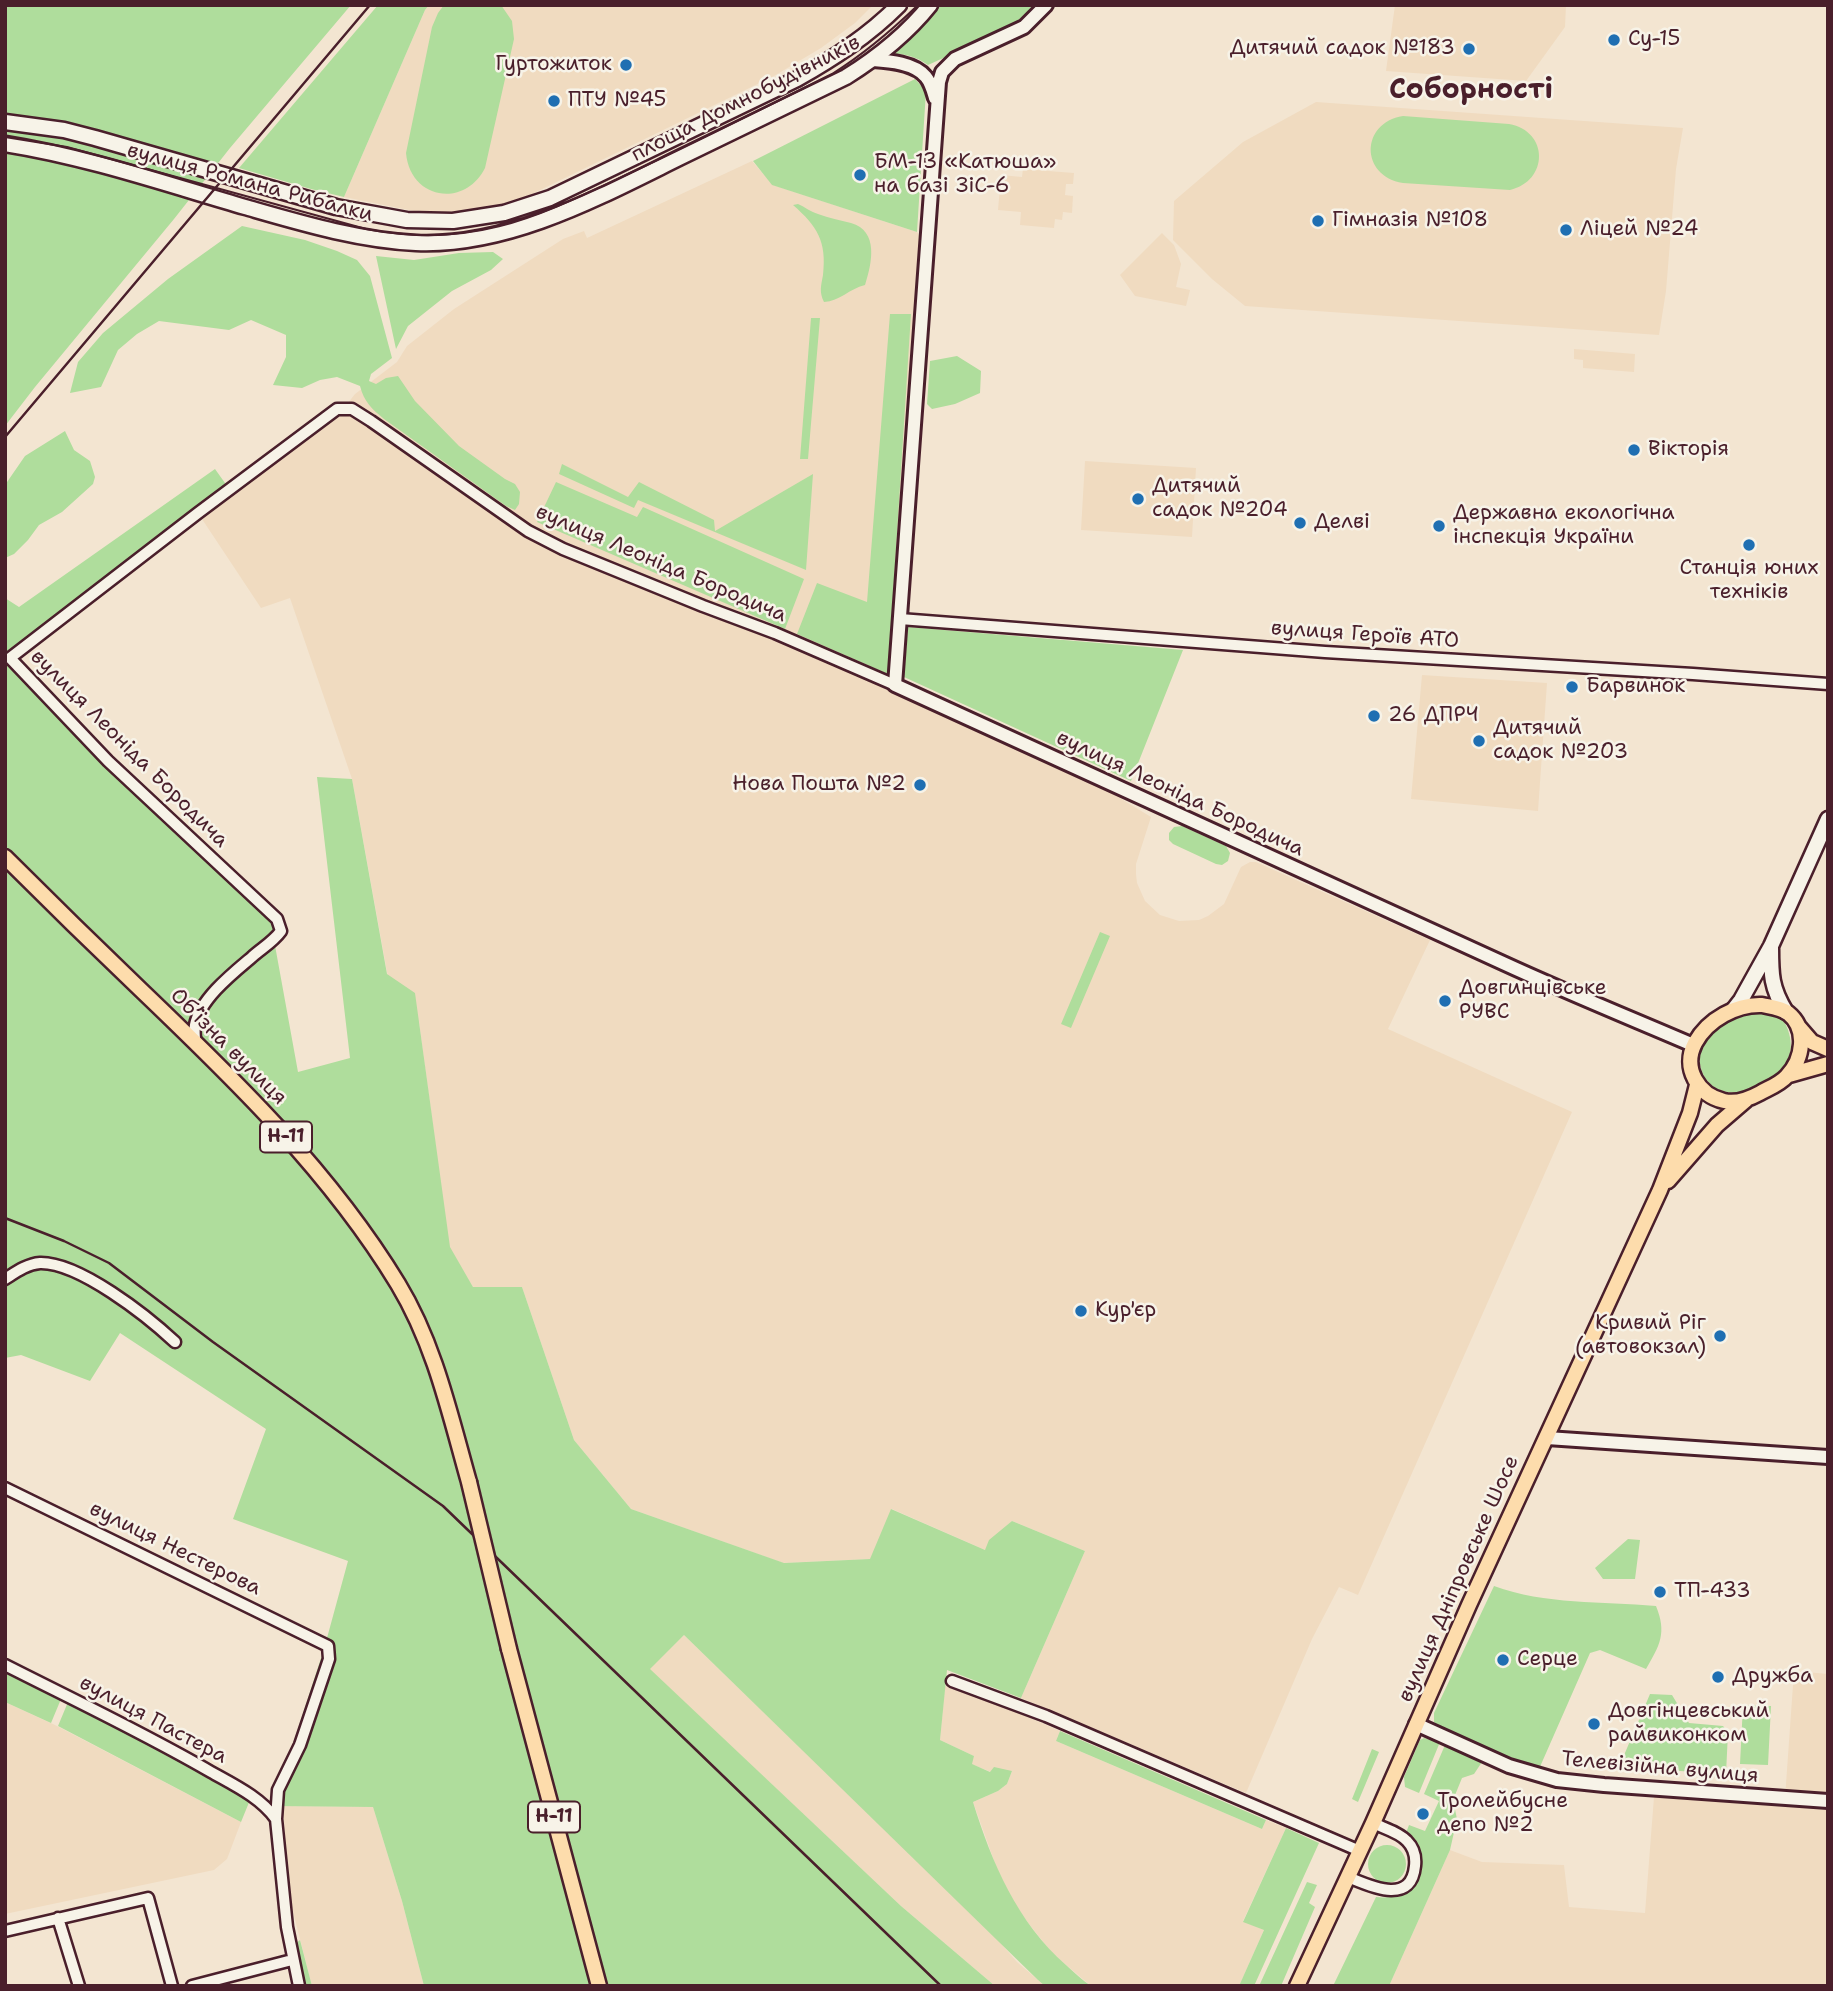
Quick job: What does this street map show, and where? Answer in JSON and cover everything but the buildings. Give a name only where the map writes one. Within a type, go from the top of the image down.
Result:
[{"type":"main road","name":"площа Домнобудівників","points":[[595,177],[835,58],[899,5]]},
{"type":"main road","name":"площа Домнобудівників","points":[[605,194],[846,77],[896,41],[930,5]]},
{"type":"main road","name":"вулиця Романа Рибалки","points":[[5,122],[64,130],[336,207],[407,220],[453,221],[504,213],[550,198],[595,177]]},
{"type":"main road","name":"вулиця Романа Рибалки","points":[[5,144],[82,159],[320,228],[391,241],[444,243],[496,235],[545,219],[605,194]]},
{"type":"main road","points":[[1747,1100],[1721,1100],[1712,1097],[1697,1085],[1692,1071],[1693,1045],[1705,1030],[1734,1009],[1741,1000],[1771,946],[1828,819]]},
{"type":"main road","name":"Обʼїзна вулиця","points":[[5,857],[264,1111],[342,1200],[398,1284],[418,1322],[436,1366],[469,1482],[509,1649],[599,1986]]},
{"type":"main road","points":[[1771,946],[1775,993],[1812,1042],[1828,1049]]},
{"type":"main road","points":[[1734,1009],[1762,1005],[1787,1012]]},
{"type":"main road","points":[[1660,1190],[1717,1125],[1747,1100],[1776,1085],[1789,1074],[1798,1059],[1801,1047],[1799,1026]]},
{"type":"main road","points":[[1789,1074],[1828,1064]]},
{"type":"main road","points":[[1660,1190],[1690,1113],[1697,1085]]},
{"type":"main road","name":"вулиця Дніпровське Шосе","points":[[1297,1986],[1660,1190]]},
{"type":"street","points":[[895,685],[939,82],[946,65],[1024,27],[1039,15],[1046,5]]},
{"type":"street","points":[[873,60],[896,63],[923,74],[930,83],[936,102]]},
{"type":"street","name":"вулиця Леоніда Бородича","points":[[195,1041],[195,1024],[200,1012],[230,977],[274,940],[281,931],[277,919],[108,761],[10,657],[337,409],[352,410],[371,421],[494,509],[563,549],[775,633],[895,685],[1505,964],[1693,1045]]},
{"type":"street","name":"вулиця Героїв АТО","points":[[900,619],[1325,652],[1828,684]]},
{"type":"street","points":[[5,1279],[25,1267],[40,1264],[57,1266],[116,1294],[175,1342]]},
{"type":"street","points":[[1547,1438],[1828,1457]]},
{"type":"street","name":"вулиця Нестерова","points":[[5,1488],[328,1646],[328,1659],[300,1745],[278,1790],[276,1819]]},
{"type":"street","name":"вулиця Пастера","points":[[5,1665],[173,1750],[251,1796],[267,1807],[276,1819]]},
{"type":"street","points":[[952,1681],[1046,1716],[1360,1851]]},
{"type":"street","name":"Телевізійна вулиця","points":[[1416,1724],[1509,1766],[1557,1780],[1828,1801]]},
{"type":"street","points":[[276,1819],[287,1927],[299,1986]]},
{"type":"street","points":[[1348,1877],[1384,1891],[1403,1888],[1412,1879],[1415,1856],[1411,1846],[1403,1837],[1373,1823]]},
{"type":"street","points":[[5,1931],[148,1898],[172,1986]]},
{"type":"street","points":[[58,1919],[79,1986]]},
{"type":"street","points":[[192,1986],[292,1960]]},
{"type":"shaded area","name":"ПТУ №45","points":[[429,5],[873,5],[855,23],[821,48],[774,76],[532,194],[500,205],[453,214],[419,212],[344,197]]},
{"type":"shaded area","name":"Дитячий садок №183","points":[[1395,5],[1566,5],[1565,27],[1526,81],[1386,71]]},
{"type":"shaded area","points":[[1316,102],[1683,128],[1676,169],[1666,291],[1659,335],[1245,306],[1212,279],[1173,240],[1174,201],[1243,142]]},
{"type":"shaded area","points":[[752,161],[773,185],[917,232],[921,238],[891,677],[828,655],[1046,753],[1151,817],[1136,864],[1136,874],[1145,901],[1160,915],[1179,921],[1199,920],[1208,916],[1224,904],[1241,867],[1256,862],[1430,940],[1388,1029],[1572,1112],[1358,1595],[1339,1587],[1312,1639],[1246,1793],[1021,1698],[1085,1551],[1012,1521],[985,1550],[892,1509],[871,1559],[783,1563],[631,1509],[574,1440],[522,1287],[473,1287],[449,1247],[419,1022],[389,983],[352,779],[290,598],[261,608],[198,513],[334,415],[345,414],[368,420],[344,408],[355,394],[397,362],[407,346],[454,309],[563,239],[584,231],[587,238]]},
{"type":"shaded area","points":[[1023,169],[1074,173],[1073,184],[1066,184],[1065,195],[1073,196],[1072,213],[1063,212],[1062,220],[1055,219],[1054,228],[1020,225],[1021,212],[998,210],[1001,175],[1022,177]]},
{"type":"shaded area","points":[[1162,233],[1174,245],[1181,264],[1176,287],[1190,290],[1186,306],[1135,296],[1120,275]]},
{"type":"shaded area","points":[[1574,349],[1635,354],[1634,372],[1583,368],[1583,360],[1574,359]]},
{"type":"shaded area","name":"Дитячий садок №204","points":[[1085,461],[1196,468],[1192,537],[1081,530]]},
{"type":"shaded area","name":"Дитячий садок №203","points":[[1422,675],[1547,683],[1538,811],[1411,799]]},
{"type":"shaded area","points":[[684,1635],[998,1940],[1017,1962],[1045,1986],[995,1986],[901,1906],[649,1669]]},
{"type":"shaded area","points":[[1794,1671],[1828,1674],[1828,1801],[1785,1798]]},
{"type":"shaded area","points":[[945,1686],[993,1702],[1060,1731],[1056,1741],[1262,1829],[1266,1820],[1286,1828],[1243,1921],[1264,1930],[1239,1986],[1091,1986],[1052,1953],[1011,1899],[973,1802],[1007,1784],[1012,1771],[991,1772],[971,1764],[974,1756],[940,1740]]},
{"type":"shaded area","points":[[5,1702],[55,1725],[241,1822],[227,1859],[214,1870],[5,1914]]},
{"type":"shaded area","points":[[1654,1797],[1828,1808],[1828,1986],[1389,1986],[1450,1850],[1482,1862],[1564,1865],[1569,1907],[1645,1913]]},
{"type":"shaded area","points":[[283,1806],[373,1807],[402,1901],[424,1986],[312,1986],[289,1896]]},
{"type":"green space","points":[[5,5],[351,5],[230,148],[5,426]]},
{"type":"green space","points":[[378,5],[429,5],[344,197],[239,168]]},
{"type":"green space","points":[[444,5],[501,5],[512,21],[514,39],[485,168],[476,181],[452,193],[427,189],[417,181],[410,169],[406,153],[432,27]]},
{"type":"green space","points":[[937,5],[1036,5],[1000,31],[928,65],[909,56],[888,54],[916,29]]},
{"type":"green space","points":[[915,79],[926,91],[917,232],[772,185],[753,161]]},
{"type":"green space","points":[[1403,116],[1509,124],[1522,128],[1532,136],[1537,146],[1537,167],[1532,177],[1523,185],[1510,190],[1403,183],[1389,178],[1379,171],[1373,161],[1373,138],[1379,128]]},
{"type":"green space","points":[[798,204],[815,213],[851,223],[866,233],[870,240],[871,258],[865,285],[824,302],[821,292],[824,263],[822,243],[814,227],[793,205]]},
{"type":"green space","points":[[242,226],[305,240],[357,260],[370,276],[392,358],[371,374],[369,381],[376,384],[386,378],[398,376],[415,401],[459,446],[515,484],[520,492],[519,504],[515,510],[384,419],[369,405],[360,386],[337,377],[320,380],[302,388],[273,385],[286,357],[286,335],[251,320],[229,330],[159,321],[118,350],[101,387],[70,393],[78,362],[103,333],[168,279]]},
{"type":"green space","points":[[493,252],[503,259],[491,270],[452,291],[408,326],[396,349],[376,256],[414,260],[459,253]]},
{"type":"green space","points":[[890,314],[911,314],[888,674],[797,634],[817,583],[867,602]]},
{"type":"green space","points":[[811,318],[820,318],[808,459],[800,459]]},
{"type":"green space","points":[[957,356],[981,371],[980,393],[955,404],[932,409],[927,404],[930,361]]},
{"type":"green space","points":[[65,431],[74,450],[90,461],[95,477],[93,484],[62,512],[39,525],[14,554],[5,558],[5,485],[25,456]]},
{"type":"green space","points":[[562,464],[628,497],[639,482],[714,520],[715,531],[813,474],[806,570],[638,500],[634,508],[559,474]]},
{"type":"green space","points":[[215,469],[230,490],[11,657],[16,665],[277,919],[281,931],[274,940],[298,1072],[350,1058],[317,777],[352,779],[387,974],[415,993],[450,1247],[473,1287],[522,1287],[574,1440],[631,1509],[784,1563],[870,1559],[891,1509],[985,1550],[989,1540],[1012,1521],[1085,1551],[1021,1698],[947,1670],[940,1740],[974,1756],[972,1764],[990,1772],[994,1767],[1012,1771],[1007,1784],[973,1802],[989,1847],[1008,1890],[1033,1930],[1066,1965],[1091,1986],[1045,1986],[1038,1980],[684,1635],[650,1669],[901,1906],[995,1986],[424,1986],[402,1901],[373,1807],[270,1806],[273,1786],[293,1744],[324,1649],[348,1561],[233,1519],[266,1429],[120,1333],[90,1381],[21,1355],[5,1358],[5,598],[19,607]]},
{"type":"green space","points":[[556,482],[637,517],[643,507],[804,579],[785,629],[537,522]]},
{"type":"green space","points":[[908,627],[1183,650],[1131,781],[904,677]]},
{"type":"green space","points":[[1182,826],[1226,846],[1230,853],[1228,861],[1222,865],[1216,864],[1173,844],[1169,840],[1169,833],[1174,827]]},
{"type":"green space","points":[[1100,932],[1110,936],[1071,1028],[1061,1024]]},
{"type":"green space","points":[[1743,1011],[1768,1012],[1780,1017],[1789,1033],[1790,1054],[1778,1072],[1761,1084],[1741,1091],[1723,1091],[1714,1087],[1703,1074],[1700,1052],[1708,1035]]},
{"type":"green space","points":[[1628,1539],[1640,1540],[1635,1579],[1603,1579],[1595,1568]]},
{"type":"green space","points":[[1494,1586],[1553,1599],[1656,1606],[1659,1615],[1660,1639],[1646,1669],[1600,1650],[1590,1653],[1539,1769],[1511,1760],[1441,1728],[1434,1722],[1434,1713]]},
{"type":"green space","points":[[5,1670],[61,1699],[51,1723],[5,1702]]},
{"type":"green space","points":[[1650,1694],[1672,1695],[1689,1723],[1723,1726],[1728,1732],[1726,1774],[1619,1767]]},
{"type":"green space","points":[[68,1702],[171,1753],[250,1800],[241,1822],[58,1726]]},
{"type":"green space","points":[[1743,1705],[1771,1706],[1768,1765],[1740,1764]]},
{"type":"green space","points":[[1060,1731],[1266,1820],[1262,1829],[1056,1741]]},
{"type":"green space","points":[[1424,1738],[1440,1742],[1419,1793],[1405,1787],[1404,1777],[1420,1740]]},
{"type":"green space","points":[[1445,1745],[1482,1762],[1474,1774],[1462,1778],[1453,1800],[1457,1819],[1450,1850],[1389,1986],[1333,1986],[1376,1897],[1391,1897],[1403,1893],[1413,1886],[1419,1877],[1421,1856],[1416,1844],[1406,1833],[1409,1825],[1425,1831],[1439,1801],[1424,1794]]},
{"type":"green space","points":[[1372,1749],[1379,1752],[1358,1802],[1352,1799]]},
{"type":"green space","points":[[1286,1828],[1319,1843],[1254,1986],[1239,1986],[1264,1930],[1243,1922]]},
{"type":"green space","points":[[1387,1845],[1400,1851],[1406,1864],[1400,1877],[1387,1883],[1374,1877],[1368,1864],[1374,1851]]},
{"type":"green space","points":[[1307,1882],[1317,1885],[1309,1903],[1315,1907],[1281,1986],[1259,1986]]},
{"type":"green space","points":[[300,1940],[312,1986],[304,1986],[293,1946]]},
{"type":"tram line","points":[[5,137],[67,147],[366,229],[444,235],[478,231],[511,223],[576,198],[832,74],[877,42],[918,5]]},
{"type":"railway","points":[[5,437],[370,5]]},
{"type":"railway","points":[[5,1218],[64,1241],[109,1263],[213,1342],[443,1506],[941,1986]]},
{"type":"place","name":"Су-15","points":[[1614,40]]},
{"type":"place","name":"Дитячий садок №183","points":[[1469,49]]},
{"type":"place","name":"Гуртожиток","points":[[626,65]]},
{"type":"place","name":"ПТУ №45","points":[[554,101]]},
{"type":"place","name":"БМ-13 «Катюша» на базі ЗіС-6","points":[[860,175]]},
{"type":"place","name":"Гімназія №108","points":[[1318,221]]},
{"type":"place","name":"Ліцей №24","points":[[1566,230]]},
{"type":"place","name":"Вікторія","points":[[1634,450]]},
{"type":"place","name":"Дитячий садок №204","points":[[1138,499]]},
{"type":"place","name":"Делві","points":[[1300,523]]},
{"type":"place","name":"Державна екологічна інспекція України","points":[[1439,526]]},
{"type":"place","name":"Станція юних техніків","points":[[1749,545]]},
{"type":"place","name":"Барвинок","points":[[1572,687]]},
{"type":"place","name":"26 ДПРЧ","points":[[1374,716]]},
{"type":"place","name":"Дитячий садок №203","points":[[1479,741]]},
{"type":"place","name":"Нова Пошта №2","points":[[920,785]]},
{"type":"place","name":"Довгинцівське РУВС","points":[[1445,1001]]},
{"type":"place","name":"Кур'єр","points":[[1081,1311]]},
{"type":"place","name":"Кривий Ріг (автовокзал)","points":[[1720,1336]]},
{"type":"place","name":"ТП-433","points":[[1660,1592]]},
{"type":"place","name":"Серце","points":[[1503,1660]]},
{"type":"place","name":"Дружба","points":[[1718,1677]]},
{"type":"place","name":"Довгінцевський райвиконком","points":[[1594,1724]]},
{"type":"place","name":"Тролейбусне депо №2","points":[[1423,1814]]},
{"type":"district","name":"Соборності","points":[[1471,91]]}]
